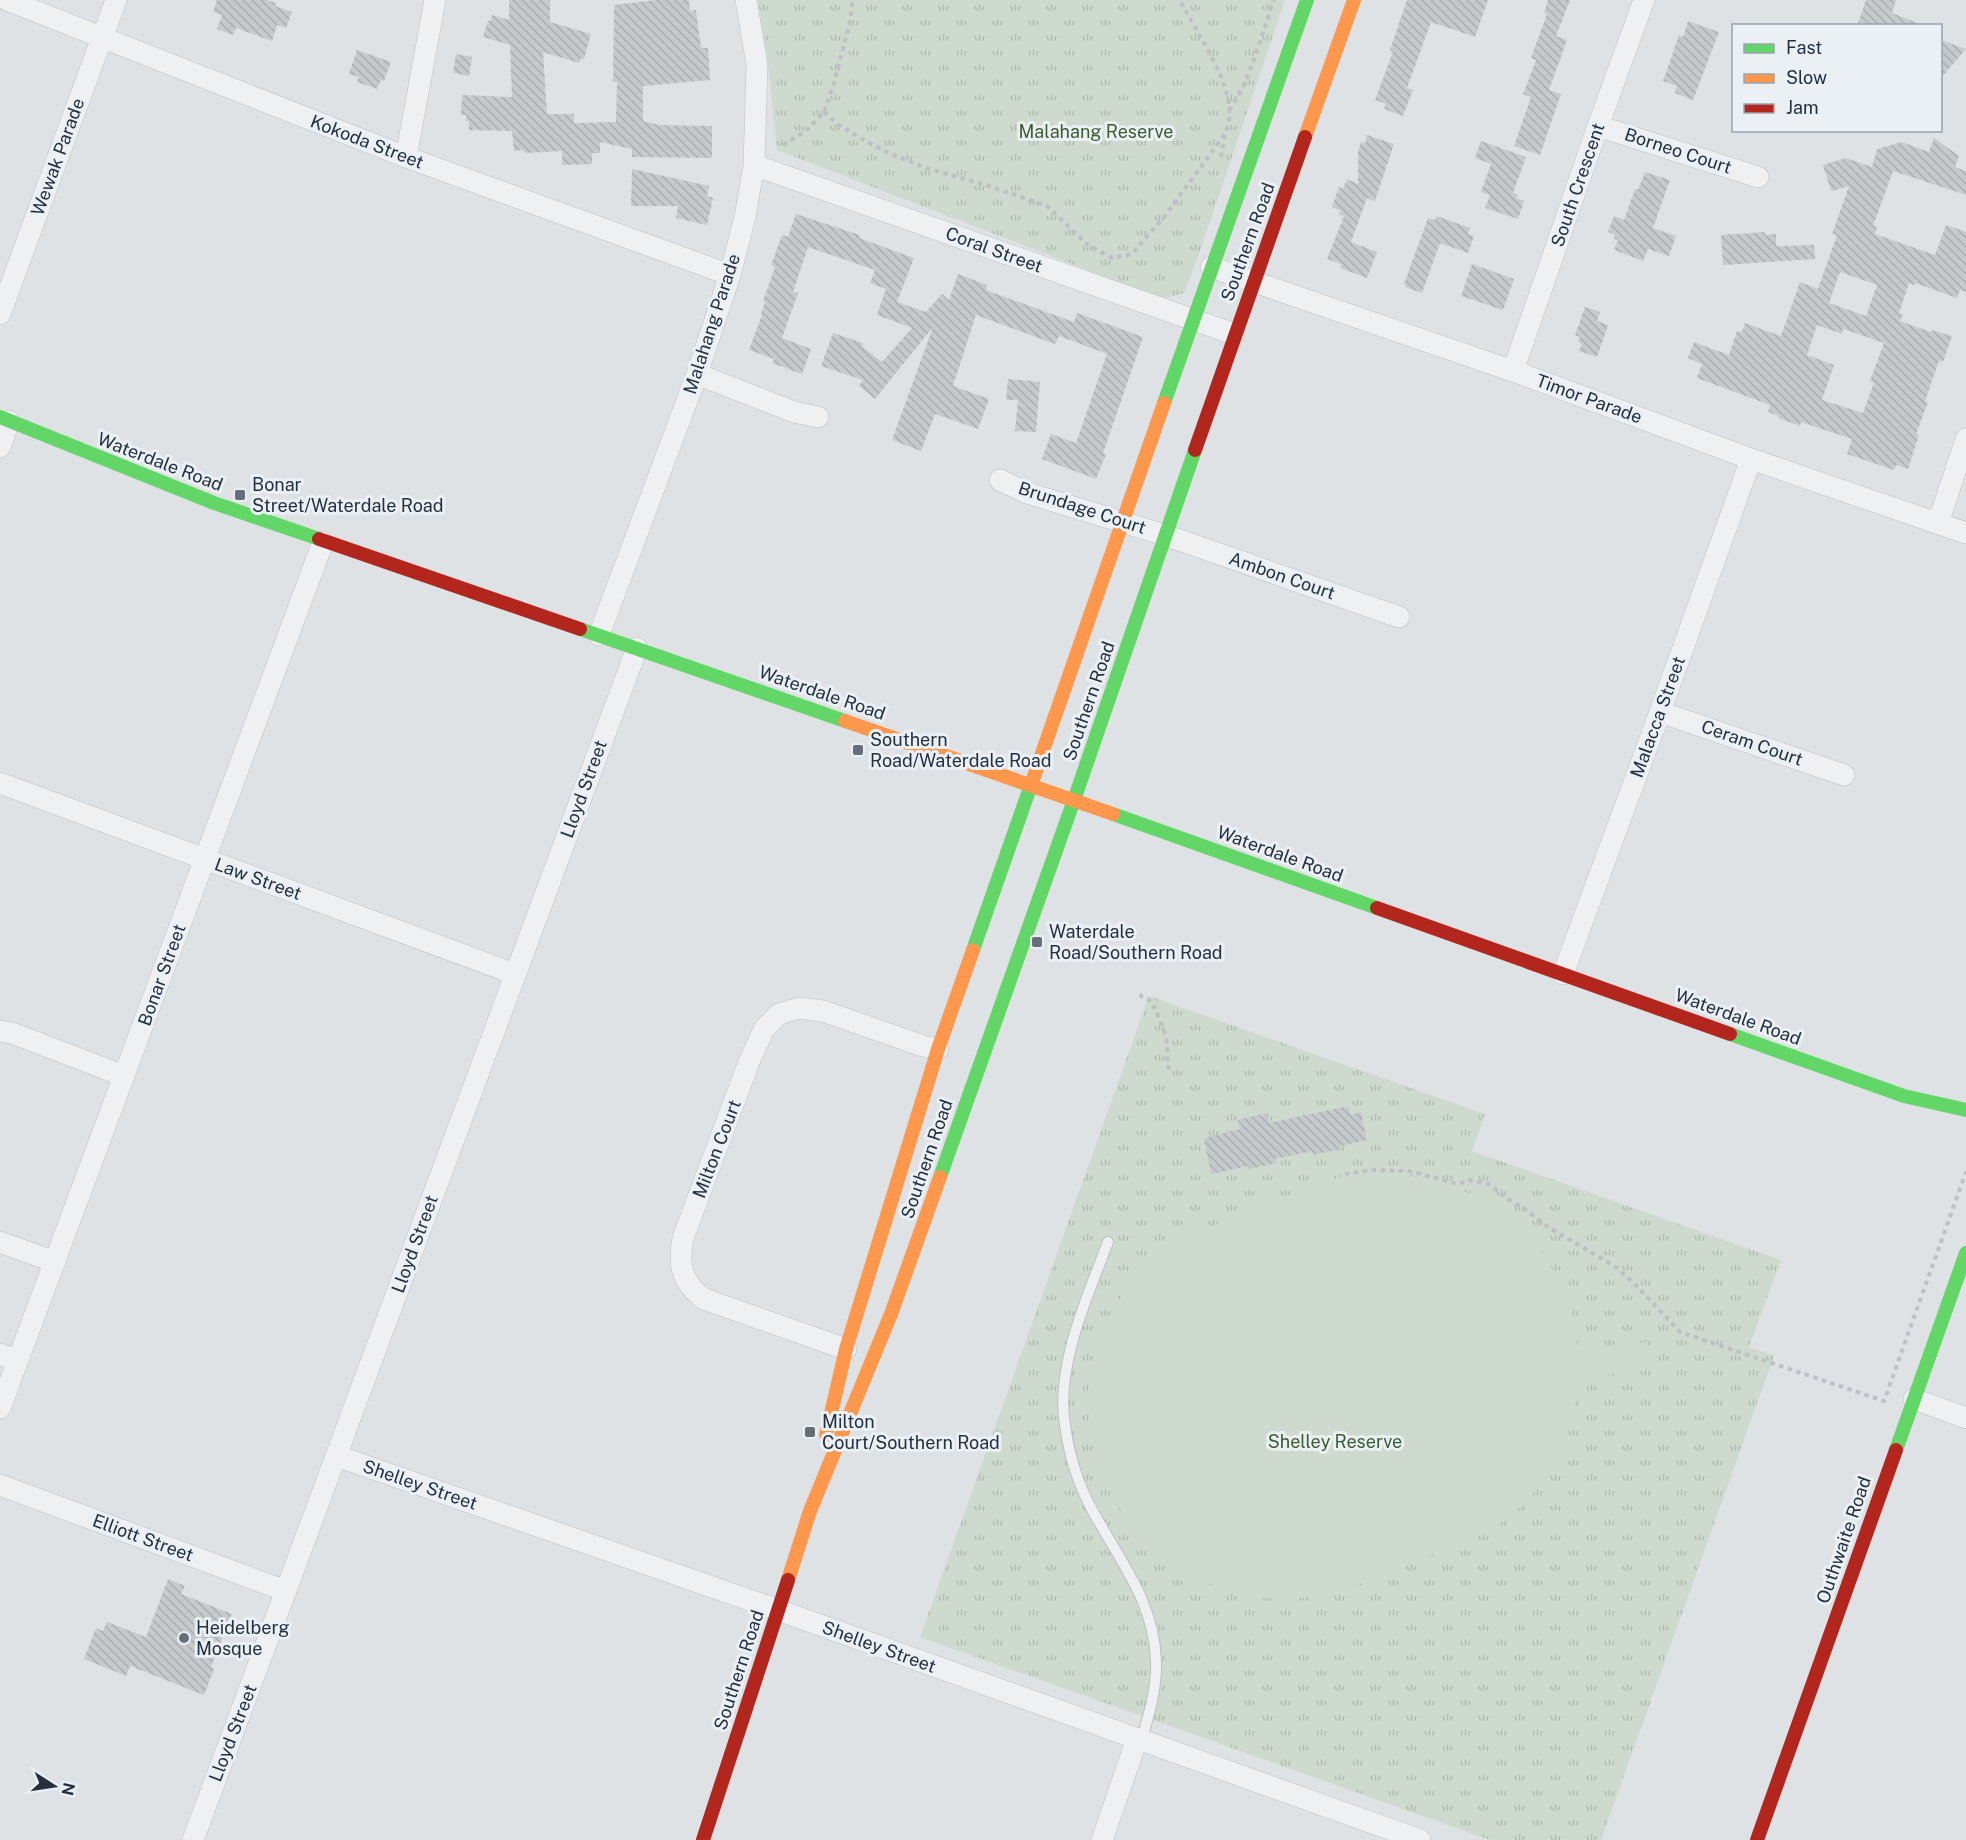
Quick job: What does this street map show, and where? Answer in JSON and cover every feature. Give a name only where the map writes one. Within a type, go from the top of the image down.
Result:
[{"type":"main road","name":"Southern Road","points":[[810,1511],[846,1349],[938,1049],[1211,267],[1307,0]]},
{"type":"main road","name":"Southern Road","points":[[703,1840],[810,1511],[891,1314],[1074,800],[1252,280],[1354,0]]},
{"type":"main road","name":"Waterdale Road","points":[[5,419],[163,484],[323,542],[1074,800],[1904,1096],[1966,1110]]},
{"type":"main road","name":"Waterdale Road","points":[[1904,1096],[1955,1122]]},
{"type":"main road","name":"Outhwaite Road","points":[[1757,1840],[1966,1253]]},
{"type":"street","name":"Kokoda Street","points":[[7,0],[406,157],[730,275]]},
{"type":"street","name":"Wewak Parade","points":[[0,314],[117,0]]},
{"type":"street","points":[[406,157],[435,0]]},
{"type":"street","name":"Malahang Parade","points":[[598,635],[698,374],[730,275],[745,217],[754,165],[758,65],[746,0]]},
{"type":"street","name":"South Crescent","points":[[1513,371],[1644,0]]},
{"type":"street","name":"Borneo Court","points":[[1598,126],[1758,177]]},
{"type":"street","name":"Coral Street","points":[[754,165],[1234,334]]},
{"type":"street","name":"Timor Parade","points":[[1211,267],[1513,371],[1751,459],[1966,533]]},
{"type":"street","points":[[698,374],[794,412],[818,417]]},
{"type":"street","points":[[0,447],[5,419]]},
{"type":"street","points":[[1938,523],[1966,439]]},
{"type":"street","name":"Malacca Street","points":[[1563,974],[1751,459]]},
{"type":"street","name":"Brundage Court","points":[[1000,480],[1027,493],[1165,535]]},
{"type":"street","name":"Ambon Court","points":[[1165,535],[1399,617]]},
{"type":"street","name":"Bonar Street","points":[[0,1408],[9,1357],[55,1263],[323,542]]},
{"type":"street","name":"Lloyd Street","points":[[193,1840],[637,648]]},
{"type":"street","name":"Ceram Court","points":[[1660,712],[1844,775]]},
{"type":"street","name":"Law Street","points":[[0,783],[515,974]]},
{"type":"street","name":"Milton Court","points":[[846,1349],[704,1299],[687,1282],[683,1272],[681,1262],[683,1238],[749,1062],[764,1029],[778,1014],[799,1008],[823,1011],[923,1046],[938,1049]]},
{"type":"street","points":[[0,1031],[12,1033],[124,1076]]},
{"type":"street","points":[[0,1242],[55,1263]]},
{"type":"street","points":[[1914,1399],[1966,1418]]},
{"type":"street","name":"Shelley Street","points":[[336,1456],[778,1610],[1420,1840]]},
{"type":"street","name":"Elliott Street","points":[[0,1485],[286,1591]]},
{"type":"street","points":[[1102,1840],[1139,1740]]},
{"type":"lane","points":[[1108,1242],[1087,1297],[1069,1357],[1063,1392],[1064,1418],[1074,1464],[1087,1499],[1131,1574],[1149,1621],[1155,1648],[1156,1681],[1148,1720],[1139,1740]]},
{"type":"path","points":[[783,146],[806,131],[824,112],[849,26],[853,0]]},
{"type":"path","points":[[824,112],[839,125],[862,139],[922,167],[989,186],[1047,206],[1088,245],[1112,258],[1132,255],[1164,217],[1225,134],[1229,120],[1227,96],[1219,73],[1201,34],[1188,17],[1180,0]]},
{"type":"path","points":[[1228,110],[1237,100],[1274,0]]},
{"type":"path","points":[[1140,994],[1151,1001],[1159,1017],[1167,1039],[1166,1061],[1170,1073]]},
{"type":"path","points":[[1345,1174],[1372,1170],[1409,1171],[1458,1184],[1472,1180],[1491,1185],[1548,1227],[1613,1265],[1647,1295],[1680,1332],[1884,1401],[1966,1172]]},
{"type":"green space","name":"Malahang Reserve","points":[[758,0],[1285,0],[1184,293],[1162,299],[777,150],[768,64]]},
{"type":"green space","name":"Shelley Reserve","points":[[1149,996],[1485,1114],[1472,1151],[1781,1260],[1749,1347],[1774,1356],[1601,1840],[1490,1840],[920,1637]]},
{"type":"green space","points":[[1383,1173],[1414,1176],[1443,1183],[1470,1194],[1496,1209],[1519,1227],[1539,1249],[1555,1274],[1568,1303],[1579,1357],[1646,1342],[1650,1365],[1578,1382],[1563,1443],[1544,1479],[1516,1510],[1491,1529],[1381,1576],[1334,1592],[1284,1599],[1234,1592],[1185,1571],[1145,1539],[1115,1499],[1096,1454],[1088,1405],[1094,1356],[1113,1309],[1147,1267],[1172,1247],[1215,1225],[1318,1184],[1355,1174]]},
{"type":"building","points":[[217,0],[267,0],[276,3],[275,6],[292,12],[286,28],[277,25],[272,41],[236,28],[233,35],[217,29],[222,15],[213,12]]},
{"type":"building","points":[[509,0],[550,0],[550,22],[591,34],[584,59],[581,58],[579,63],[543,52],[547,114],[574,114],[574,123],[616,122],[617,82],[613,82],[614,5],[656,0],[689,0],[690,11],[696,10],[701,48],[708,48],[710,80],[643,86],[643,121],[659,125],[712,126],[712,158],[632,157],[632,149],[600,142],[600,153],[592,153],[592,164],[562,165],[562,151],[525,153],[523,150],[514,151],[512,131],[469,130],[466,115],[461,115],[462,95],[512,97],[510,45],[483,37],[492,15],[509,20]]},
{"type":"building","points":[[1407,0],[1488,0],[1475,37],[1431,22],[1407,88],[1413,90],[1403,116],[1384,109],[1386,104],[1375,100],[1393,52],[1390,50]]},
{"type":"building","points":[[1548,0],[1570,0],[1556,36],[1567,40],[1549,90],[1561,94],[1540,155],[1514,146],[1531,97],[1523,94],[1536,60],[1531,58],[1547,14],[1544,13]]},
{"type":"building","points":[[1866,0],[1896,0],[1892,13],[1920,24],[1858,24]]},
{"type":"building","points":[[1688,21],[1719,32],[1693,100],[1675,93],[1677,86],[1663,81],[1679,35],[1683,37]]},
{"type":"building","points":[[1942,40],[1966,49],[1942,77]]},
{"type":"building","points":[[357,50],[391,62],[384,81],[381,80],[377,89],[357,82],[359,77],[349,74]]},
{"type":"building","points":[[456,54],[472,57],[469,76],[453,73]]},
{"type":"building","points":[[1367,135],[1394,144],[1375,201],[1367,198],[1351,242],[1377,252],[1367,278],[1340,268],[1341,264],[1327,259],[1344,216],[1339,214],[1341,211],[1332,207],[1339,187],[1343,189],[1347,179],[1358,184],[1358,152],[1361,142],[1365,143]]},
{"type":"building","points":[[1934,138],[1959,156],[1955,167],[1966,171],[1966,195],[1893,171],[1873,226],[1877,227],[1875,234],[1935,255],[1946,225],[1966,232],[1966,292],[1960,290],[1957,298],[1909,283],[1899,313],[1903,314],[1900,321],[1931,332],[1932,330],[1952,336],[1943,362],[1939,361],[1925,401],[1928,402],[1916,434],[1919,435],[1908,469],[1896,465],[1894,470],[1847,454],[1852,439],[1801,422],[1800,426],[1778,418],[1779,416],[1768,412],[1770,405],[1697,378],[1702,364],[1688,358],[1694,342],[1729,355],[1737,331],[1742,332],[1745,323],[1781,336],[1800,282],[1818,289],[1837,235],[1832,234],[1849,186],[1831,191],[1823,165],[1846,158],[1872,167],[1877,149],[1902,142],[1929,152]],"holes":[[[1840,272],[1877,285],[1866,316],[1829,303]],[[1817,325],[1842,334],[1843,329],[1884,343],[1870,381],[1874,383],[1863,413],[1822,400],[1834,365],[1807,355]]]},
{"type":"building","points":[[1481,141],[1526,157],[1513,193],[1518,195],[1516,198],[1524,201],[1518,219],[1485,208],[1490,195],[1481,192],[1491,164],[1475,158]]},
{"type":"building","points":[[632,169],[709,186],[707,196],[713,198],[707,225],[676,218],[678,206],[631,206]]},
{"type":"building","points":[[1645,172],[1670,180],[1653,228],[1676,236],[1669,256],[1648,249],[1643,261],[1614,250],[1618,240],[1614,239],[1615,235],[1608,232],[1614,216],[1624,220],[1635,189],[1638,190]]},
{"type":"building","points":[[796,214],[860,235],[859,238],[914,258],[897,302],[926,312],[942,294],[949,300],[958,274],[987,285],[986,290],[1074,322],[1077,313],[1143,337],[1096,479],[1042,459],[1051,434],[1076,443],[1107,354],[1059,336],[1055,344],[976,315],[953,386],[989,399],[978,429],[935,414],[921,451],[892,440],[933,327],[875,399],[859,386],[863,380],[821,366],[833,333],[863,343],[862,346],[882,362],[912,328],[877,315],[886,289],[870,283],[875,270],[808,247],[793,292],[798,293],[782,338],[811,349],[802,374],[772,363],[774,359],[749,350],[762,315],[765,302],[763,301],[775,267],[771,265],[782,235],[788,237]]},
{"type":"building","points":[[1437,216],[1470,228],[1468,234],[1474,236],[1468,253],[1440,243],[1422,293],[1405,287],[1406,284],[1404,284],[1428,218],[1435,220]]},
{"type":"building","points":[[1765,232],[1765,235],[1776,234],[1776,246],[1814,245],[1815,259],[1723,265],[1721,235]]},
{"type":"building","points":[[1472,264],[1514,279],[1503,310],[1461,296]]},
{"type":"building","points":[[1585,307],[1600,312],[1597,321],[1608,325],[1597,357],[1579,351],[1582,344],[1578,342],[1580,337],[1575,335]]},
{"type":"building","points":[[1008,379],[1040,382],[1036,432],[1015,431],[1018,400],[1006,400]]},
{"type":"building","points":[[1349,1106],[1350,1115],[1361,1112],[1367,1140],[1313,1155],[1312,1151],[1275,1159],[1277,1163],[1249,1169],[1248,1166],[1211,1174],[1204,1138],[1240,1129],[1238,1120],[1266,1113],[1269,1123]]},
{"type":"building","name":"Heidelberg Mosque","points":[[168,1579],[185,1586],[181,1594],[232,1614],[211,1667],[214,1669],[204,1695],[130,1666],[126,1676],[84,1659],[96,1628],[103,1631],[107,1622],[146,1637]]},
{"type":"traffic: fast","points":[[1164,403],[1307,0]]},
{"type":"traffic: fast","points":[[0,417],[214,503],[319,539]]},
{"type":"traffic: fast","points":[[1074,800],[1195,450]]},
{"type":"traffic: fast","points":[[580,629],[845,721]]},
{"type":"traffic: fast","points":[[973,950],[1031,785]]},
{"type":"traffic: fast","points":[[940,1177],[1074,800]]},
{"type":"traffic: fast","points":[[1113,814],[1377,908]]},
{"type":"traffic: fast","points":[[1730,1034],[1904,1096],[1966,1110]]},
{"type":"traffic: fast","points":[[1896,1450],[1966,1253]]},
{"type":"traffic: slow","points":[[1305,137],[1354,0]]},
{"type":"traffic: slow","points":[[1031,785],[1164,403]]},
{"type":"traffic: slow","points":[[845,721],[1113,814]]},
{"type":"traffic: slow","points":[[826,1435],[846,1349],[938,1049],[973,950]]},
{"type":"traffic: slow","points":[[788,1580],[810,1511],[891,1314],[940,1177]]},
{"type":"traffic: jam","points":[[1195,450],[1305,137]]},
{"type":"traffic: jam","points":[[319,539],[580,629]]},
{"type":"traffic: jam","points":[[1377,908],[1730,1034]]},
{"type":"traffic: jam","points":[[1757,1840],[1896,1450]]},
{"type":"traffic: jam","points":[[703,1840],[788,1580]]},
{"type":"place","name":"Bonar Street/Waterdale Road","points":[[240,495]]},
{"type":"place","name":"Southern Road/Waterdale Road","points":[[858,750]]},
{"type":"place","name":"Waterdale Road/Southern Road","points":[[1037,942]]},
{"type":"place","name":"Milton Court/Southern Road","points":[[810,1432]]},
{"type":"place","name":"Heidelberg Mosque","points":[[184,1638]]}]
